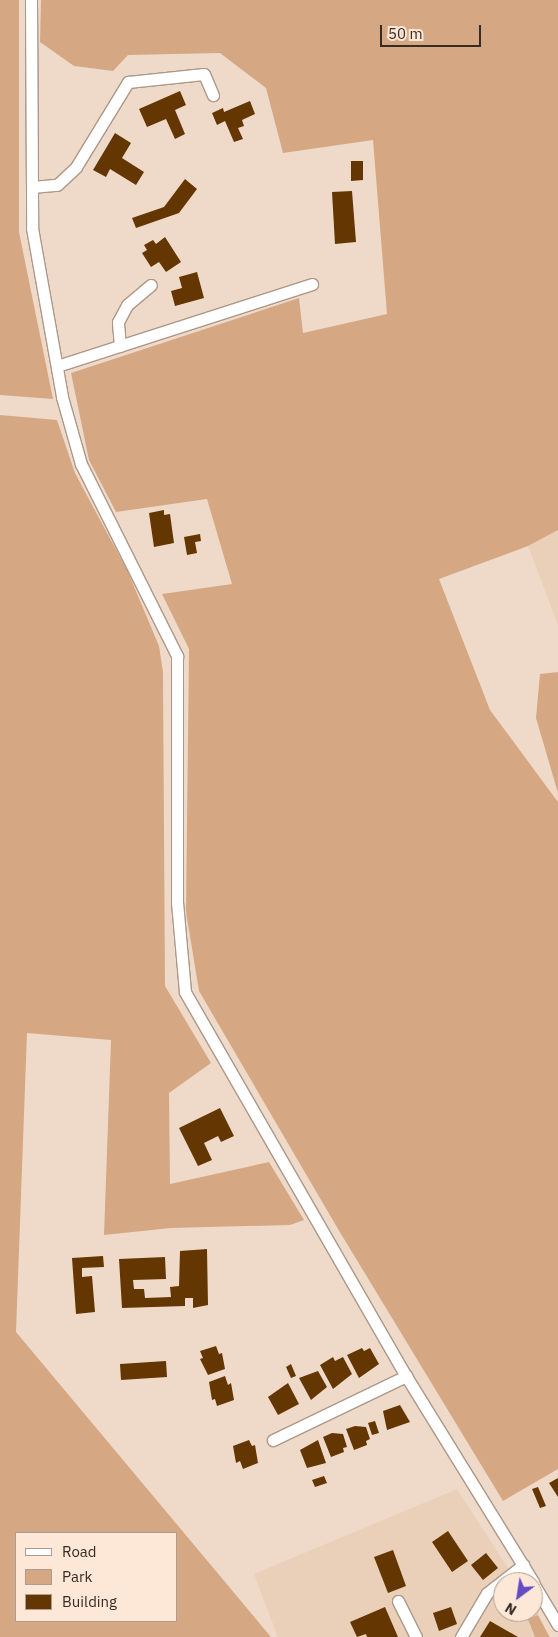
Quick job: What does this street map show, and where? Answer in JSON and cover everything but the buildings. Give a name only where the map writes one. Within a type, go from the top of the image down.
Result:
[{"type":"street","points":[[31,0],[32,228],[57,366],[81,464],[176,656],[177,902],[185,992],[406,1376],[527,1572]]},
{"type":"street","points":[[32,187],[57,185],[76,167],[128,82],[204,74],[213,95]]},
{"type":"street","points":[[57,366],[312,284]]},
{"type":"street","points":[[120,346],[118,322],[127,306],[150,285]]},
{"type":"street","points":[[273,1440],[406,1376]]},
{"type":"street","points":[[461,1637],[488,1593],[523,1565]]},
{"type":"street","points":[[543,1599],[558,1625]]},
{"type":"street","points":[[398,1601],[416,1637]]},
{"type":"shaded area","points":[[558,530],[558,625],[528,546]]},
{"type":"shaded area","points":[[457,1489],[511,1572],[493,1572],[493,1622],[530,1622],[535,1637],[278,1637],[254,1574]]},
{"type":"green space","points":[[0,0],[19,0],[19,232],[53,399],[0,395]]},
{"type":"green space","points":[[41,0],[558,0],[558,530],[528,546],[439,579],[490,710],[558,802],[558,1469],[503,1501],[338,1229],[199,991],[186,912],[189,649],[162,594],[232,584],[207,499],[116,512],[89,460],[71,373],[299,298],[303,333],[387,314],[373,140],[283,153],[266,88],[220,53],[128,55],[113,71],[74,66],[40,42]]},
{"type":"green space","points":[[0,415],[57,420],[75,473],[128,572],[159,646],[163,672],[165,986],[211,1063],[169,1093],[170,1184],[269,1162],[304,1220],[290,1225],[171,1228],[104,1235],[111,1040],[27,1033],[16,1332],[271,1637],[0,1637]]},
{"type":"green space","points":[[558,672],[558,793],[536,718],[540,674]]},
{"type":"green space","points":[[529,1622],[542,1622],[550,1637],[535,1637]]}]
